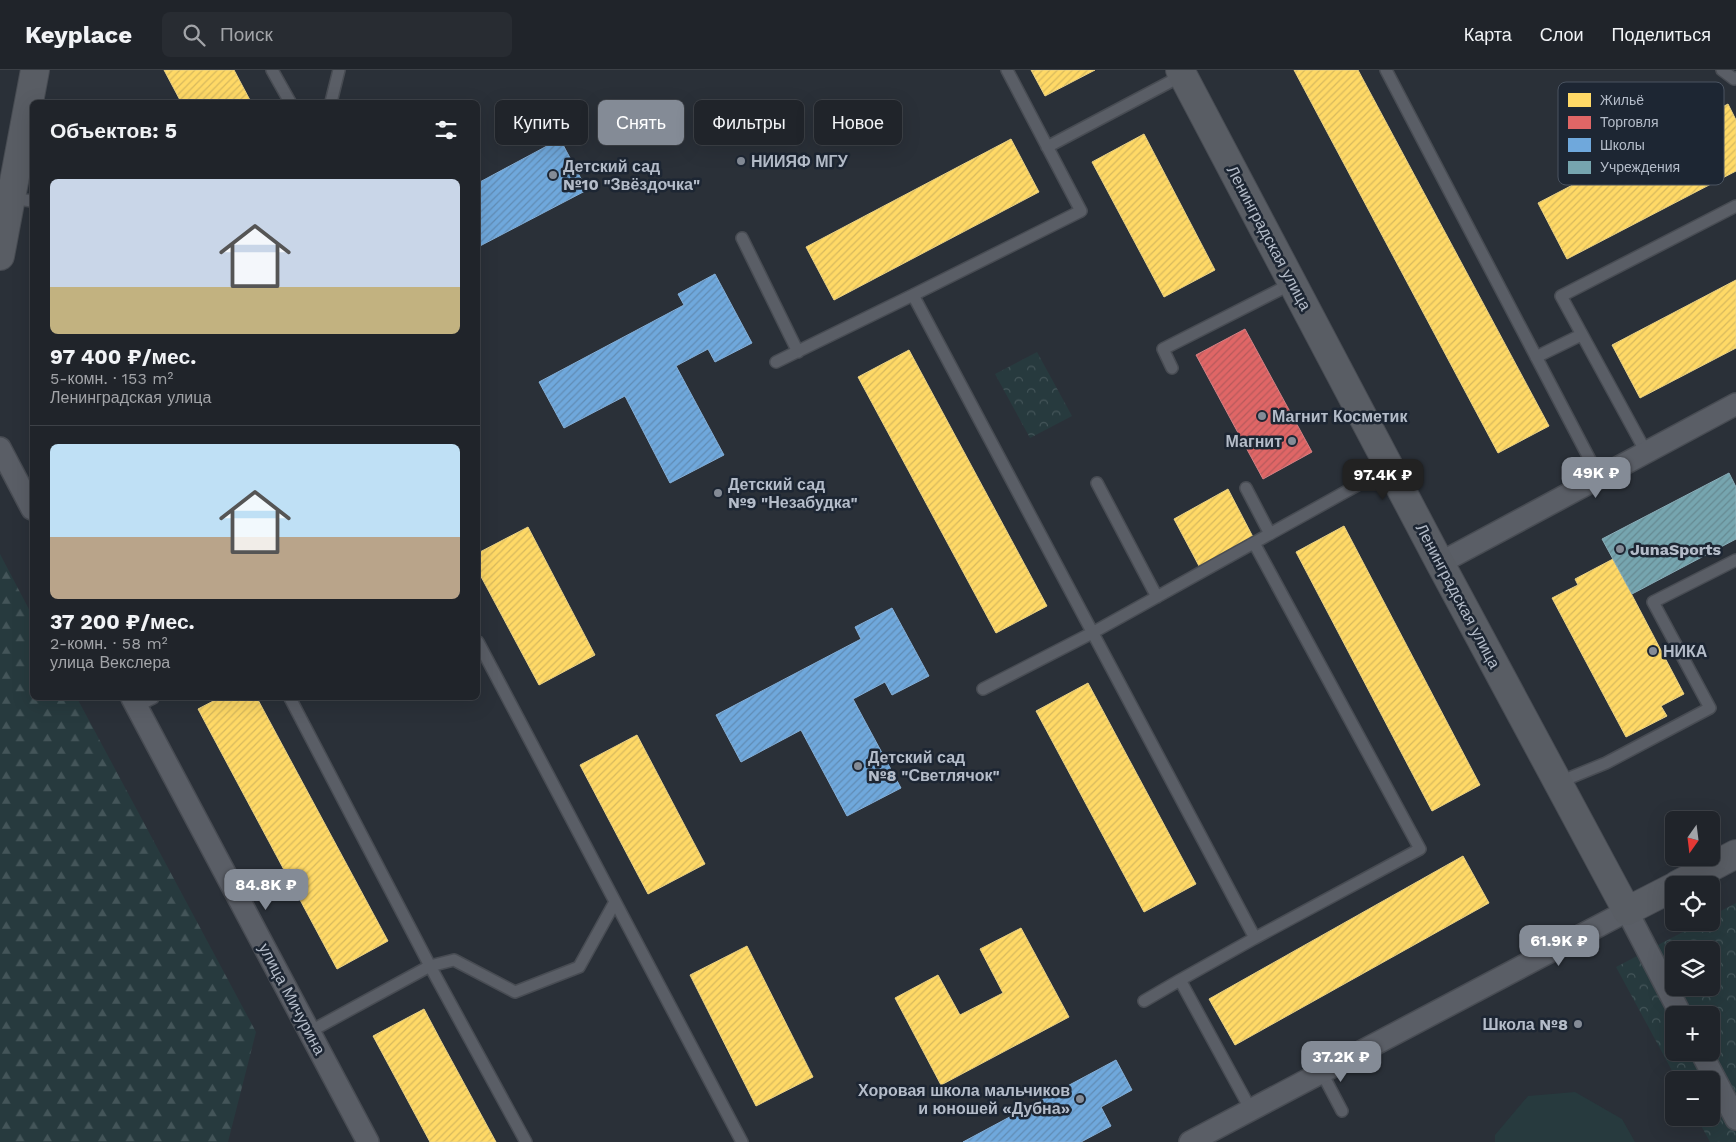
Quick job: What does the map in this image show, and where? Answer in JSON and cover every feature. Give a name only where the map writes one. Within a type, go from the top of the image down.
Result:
[{"type":"street","points":[[32,100],[35,70]]},
{"type":"street","name":"Ленинградская улица","points":[[1182,72],[1676,1006]]},
{"type":"street","points":[[0,256],[22,200],[30,120]]},
{"type":"street","points":[[1440,562],[1736,404]]},
{"type":"street","points":[[0,448],[30,505]]},
{"type":"street","name":"улица Мичурина","points":[[141,700],[309,1032],[368,1142]]},
{"type":"street","points":[[1694,876],[1736,854]]},
{"type":"street","points":[[1190,1142],[1665,891]]},
{"type":"street","points":[[1706,1061],[1736,1119]]},
{"type":"lane","points":[[272,70],[289,100]]},
{"type":"lane","points":[[332,100],[339,70]]},
{"type":"lane","points":[[776,362],[913,296],[1080,211],[1007,70]]},
{"type":"lane","points":[[1386,70],[1599,477]]},
{"type":"lane","points":[[1722,70],[1734,79],[1736,78]]},
{"type":"lane","points":[[1047,147],[1182,72]]},
{"type":"lane","points":[[1646,452],[1561,296],[1736,206]]},
{"type":"lane","points":[[742,238],[798,352]]},
{"type":"lane","points":[[1172,368],[1163,349],[1293,283]]},
{"type":"lane","points":[[913,296],[1255,938]]},
{"type":"lane","points":[[1536,357],[1582,335]]},
{"type":"lane","points":[[983,689],[1092,634],[1390,467]]},
{"type":"lane","points":[[1097,483],[1157,597]]},
{"type":"lane","points":[[1246,488],[1270,534]]},
{"type":"lane","points":[[1144,1001],[1255,938],[1420,849],[1254,543]]},
{"type":"lane","points":[[1557,783],[1606,763],[1710,708],[1653,602],[1736,560]]},
{"type":"lane","points":[[480,646],[742,1142]]},
{"type":"lane","points":[[291,700],[430,966],[526,1142]]},
{"type":"lane","points":[[309,1032],[430,966],[454,960],[515,992],[579,967],[615,902]]},
{"type":"lane","points":[[1180,980],[1251,1110]]},
{"type":"lane","points":[[1322,1073],[1342,1111]]},
{"type":"green space","points":[[1037,352],[1072,416],[1030,438],[995,374]]},
{"type":"green space","points":[[0,554],[30,611],[30,700],[78,700],[256,1032],[228,1142],[0,1142]]},
{"type":"green space","points":[[1736,903],[1736,1142],[1710,1142],[1701,1126],[1720,1126],[1720,1071],[1672,1071],[1667,1061],[1720,1061],[1720,1006],[1665,1006],[1665,1058],[1616,967],[1665,941],[1665,996],[1720,996],[1720,941],[1666,941],[1685,931],[1720,931],[1720,911]]},
{"type":"green space","points":[[1575,1092],[1622,1119],[1635,1142],[1495,1142],[1495,1135],[1528,1096]]},
{"type":"building: Жильё","points":[[164,70],[234,70],[250,100],[180,100]]},
{"type":"building: Жильё","points":[[1031,70],[1095,70],[1045,96]]},
{"type":"building: Жильё","points":[[1294,70],[1358,70],[1549,426],[1498,453]]},
{"type":"building: Жильё","points":[[1728,104],[1736,120],[1736,171],[1724,177],[1724,106]]},
{"type":"building: Жильё","points":[[1144,134],[1215,270],[1164,297],[1092,162]]},
{"type":"building: Жильё","points":[[1011,139],[1039,192],[834,300],[806,247]]},
{"type":"building: Жильё","points":[[1573,185],[1709,185],[1567,259],[1538,203]]},
{"type":"building: Жильё","points":[[1736,280],[1736,348],[1640,398],[1612,345]]},
{"type":"building: Жильё","points":[[909,350],[1047,606],[996,633],[858,377]]},
{"type":"building: Жильё","points":[[1228,489],[1253,537],[1199,566],[1174,519]]},
{"type":"building: Жильё","points":[[1344,526],[1480,785],[1432,811],[1296,552]]},
{"type":"building: Жильё","points":[[528,527],[595,655],[539,685],[480,575],[480,552]]},
{"type":"building: Жильё","points":[[1613,559],[1684,694],[1661,706],[1667,716],[1626,737],[1552,598],[1578,585],[1575,579]]},
{"type":"building: Жильё","points":[[1088,683],[1196,884],[1144,912],[1036,711]]},
{"type":"building: Жильё","points":[[215,700],[258,700],[388,941],[337,969],[198,709]]},
{"type":"building: Жильё","points":[[637,735],[705,864],[648,894],[580,765]]},
{"type":"building: Жильё","points":[[1463,856],[1489,903],[1235,1045],[1209,999]]},
{"type":"building: Жильё","points":[[1021,928],[1069,1017],[941,1085],[895,998],[938,975],[960,1015],[1003,993],[980,949]]},
{"type":"building: Жильё","points":[[747,946],[813,1077],[756,1106],[690,975]]},
{"type":"building: Жильё","points":[[424,1009],[496,1142],[430,1142],[373,1036]]},
{"type":"building: Торговля","points":[[1245,329],[1312,452],[1263,479],[1196,355]]},
{"type":"building: Школы","points":[[549,145],[563,145],[587,190],[480,246],[480,182]]},
{"type":"building: Школы","points":[[715,274],[752,343],[715,362],[708,349],[676,366],[724,455],[670,483],[625,396],[564,428],[539,382],[684,305],[678,294]]},
{"type":"building: Школы","points":[[892,608],[929,676],[892,695],[885,682],[853,699],[901,788],[847,816],[801,730],[741,762],[716,715],[861,639],[855,627]]},
{"type":"building: Школы","name":"Хоровая школа мальчиков и юношей «Дубна»","points":[[1116,1060],[1132,1090],[1101,1107],[1111,1126],[1081,1142],[963,1142]]},
{"type":"building: Учреждения","points":[[1729,473],[1736,487],[1736,539],[1632,594],[1602,539]]},
{"type":"place","name":"НИИЯФ МГУ","points":[[741,161]]},
{"type":"place","name":"Детский сад №10 \"Звёздочка\"","points":[[553,175]]},
{"type":"place","name":"Магнит Косметик","points":[[1262,416]]},
{"type":"place","name":"Магнит","points":[[1292,441]]},
{"type":"place","name":"Детский сад №9 \"Незабудка\"","points":[[718,493]]},
{"type":"place","name":"JunaSports","points":[[1620,549]]},
{"type":"place","name":"НИКА","points":[[1653,651]]},
{"type":"place","name":"Детский сад №8 \"Светлячок\"","points":[[858,766]]},
{"type":"place","name":"Школа №8","points":[[1578,1024]]},
{"type":"place","name":"Хоровая школа мальчиков и юношей «Дубна»","points":[[1080,1099]]}]
